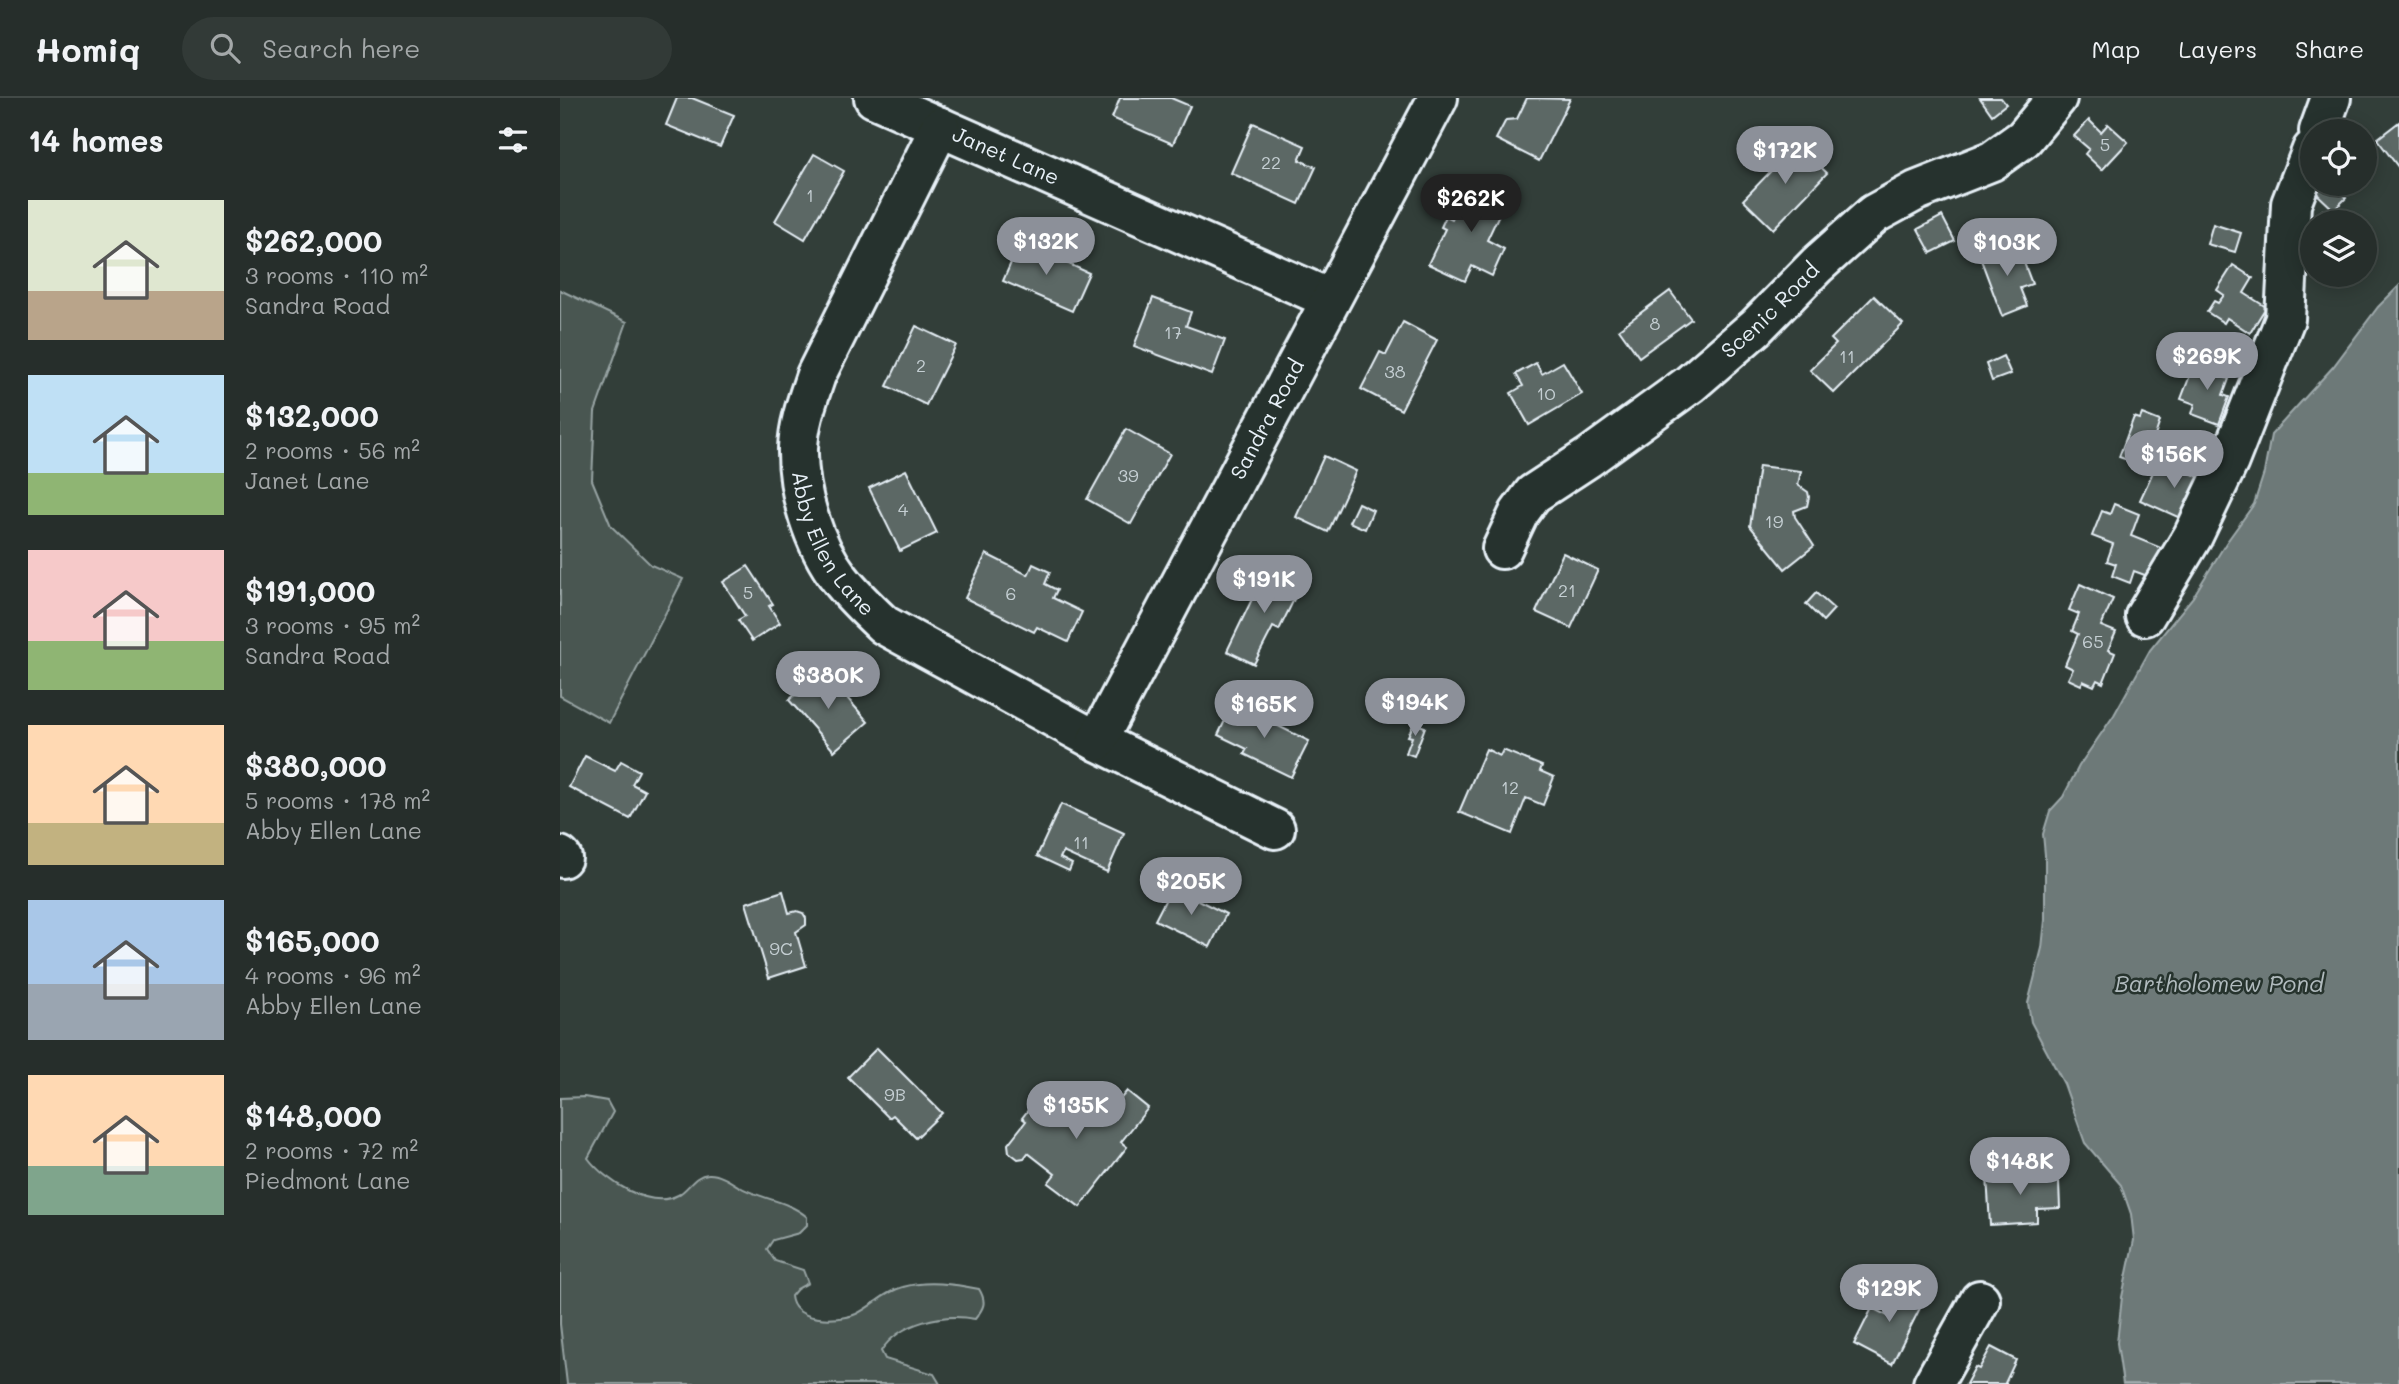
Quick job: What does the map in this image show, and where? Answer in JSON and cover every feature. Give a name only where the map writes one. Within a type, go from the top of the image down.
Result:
[{"type":"street","name":"Janet Lane","points":[[874,98],[1331,299]]},
{"type":"street","name":"Sandra Road","points":[[1097,741],[1438,98]]},
{"type":"street","name":"Scenic Road","points":[[1502,549],[1533,494],[1690,384],[1756,327],[1817,265],[1874,214],[1916,191],[1992,161],[2024,138],[2057,98]]},
{"type":"street","points":[[2323,119],[2331,98]]},
{"type":"street","name":"Abby Ellen Lane","points":[[940,127],[816,375],[801,426],[798,448],[801,483],[810,520],[823,551],[838,577],[858,601],[884,625],[1097,741],[1275,829]]},
{"type":"street","points":[[2145,616],[2193,536],[2229,461],[2285,319],[2291,204],[2300,181]]},
{"type":"street","points":[[1933,1384],[1980,1300]]},
{"type":"shaded area","points":[[560,290],[627,322],[595,412],[592,480],[611,526],[651,565],[683,579],[609,723],[560,696]]},
{"type":"shaded area","points":[[584,1097],[607,1101],[613,1112],[588,1158],[605,1176],[629,1191],[655,1199],[667,1199],[678,1195],[699,1177],[712,1174],[791,1207],[807,1217],[807,1225],[799,1233],[773,1240],[767,1249],[775,1261],[803,1270],[808,1283],[791,1296],[799,1311],[807,1315],[828,1319],[848,1317],[890,1292],[912,1285],[941,1284],[979,1289],[983,1305],[975,1319],[949,1317],[923,1322],[899,1333],[881,1351],[885,1359],[934,1374],[940,1384],[567,1384],[560,1324],[560,1098]]},
{"type":"water","name":"Bartholomew Pond","points":[[2399,286],[2399,1384],[2123,1384],[2117,1343],[2122,1297],[2134,1240],[2131,1214],[2121,1185],[2085,1143],[2064,1084],[2031,1022],[2028,1003],[2042,948],[2045,920],[2043,834],[2050,811],[2063,797],[2079,766],[2114,715],[2150,650],[2193,597],[2254,504],[2264,473],[2271,435],[2333,367],[2378,307]]},
{"type":"building","points":[[677,98],[692,98],[734,115],[720,147],[666,125]]},
{"type":"building","points":[[1120,98],[1171,98],[1190,106],[1173,144],[1112,118]]},
{"type":"building","points":[[1527,98],[1570,99],[1539,161],[1496,139],[1506,120],[1517,119]]},
{"type":"building","points":[[1980,98],[2001,98],[2006,104],[1992,115]]},
{"type":"building","points":[[2089,120],[2101,132],[2108,124],[2128,142],[2102,170],[2085,154],[2089,149],[2074,136]]},
{"type":"building","points":[[2399,122],[2399,168],[2377,139]]},
{"type":"building","points":[[1253,123],[1305,146],[1299,160],[1316,167],[1299,204],[1231,173]]},
{"type":"building","points":[[1797,144],[1827,173],[1773,229],[1743,200]]},
{"type":"building","points":[[814,154],[844,171],[805,239],[775,221]]},
{"type":"building","points":[[1476,178],[1509,193],[1487,240],[1504,249],[1492,276],[1472,266],[1465,281],[1428,264],[1445,229],[1441,227],[1446,216],[1452,219],[1458,205],[1462,207]]},
{"type":"building","points":[[2319,196],[2346,198],[2334,210]]},
{"type":"building","points":[[1942,216],[1955,241],[1931,253],[1918,229]]},
{"type":"building","points":[[2213,224],[2241,233],[2235,252],[2207,244]]},
{"type":"building","points":[[1020,242],[1089,273],[1072,311],[1003,281]]},
{"type":"building","points":[[2017,244],[2032,284],[2020,288],[2027,306],[2002,316],[1980,257]]},
{"type":"building","points":[[2233,265],[2253,278],[2244,293],[2266,307],[2250,333],[2227,318],[2224,323],[2207,312],[2214,301],[2218,303],[2224,295],[2217,290]]},
{"type":"building","points":[[1670,291],[1691,319],[1639,357],[1619,329]]},
{"type":"building","points":[[1874,296],[1903,324],[1834,393],[1810,370],[1836,344],[1831,339]]},
{"type":"building","points":[[1153,298],[1191,312],[1186,326],[1225,340],[1212,375],[1134,346]]},
{"type":"building","points":[[1403,322],[1437,340],[1401,410],[1361,389],[1380,352],[1386,355]]},
{"type":"building","points":[[916,326],[956,345],[926,405],[887,386]]},
{"type":"building","points":[[2003,356],[2011,374],[1992,381],[1986,364]]},
{"type":"building","points":[[2196,360],[2219,369],[2217,374],[2229,379],[2223,395],[2229,397],[2219,424],[2192,414],[2195,404],[2181,399]]},
{"type":"building","points":[[1563,362],[1582,394],[1529,425],[1511,393],[1523,386],[1516,374],[1536,363],[1542,374]]},
{"type":"building","points":[[2142,414],[2160,421],[2155,436],[2161,439],[2156,453],[2150,450],[2144,466],[2119,457],[2134,417],[2140,419]]},
{"type":"building","points":[[1126,429],[1170,454],[1131,524],[1087,499]]},
{"type":"building","points":[[1324,456],[1356,471],[1328,532],[1296,517]]},
{"type":"building","points":[[2159,459],[2208,481],[2189,522],[2140,500]]},
{"type":"building","points":[[1759,466],[1801,471],[1798,485],[1808,492],[1807,506],[1794,511],[1795,517],[1814,546],[1785,569],[1750,526]]},
{"type":"building","points":[[906,470],[937,533],[900,551],[869,488]]},
{"type":"building","points":[[1358,503],[1373,510],[1365,529],[1349,522]]},
{"type":"building","points":[[2114,504],[2139,514],[2131,536],[2161,548],[2150,577],[2134,571],[2130,583],[2112,576],[2116,564],[2107,561],[2113,544],[2092,536],[2102,511],[2110,514]]},
{"type":"building","points":[[1563,553],[1598,570],[1571,628],[1536,612]]},
{"type":"building","points":[[986,554],[1028,575],[1033,564],[1050,572],[1045,584],[1057,590],[1053,598],[1082,612],[1068,642],[1037,627],[1034,632],[965,598]]},
{"type":"building","points":[[748,566],[773,604],[769,606],[780,623],[752,641],[738,620],[745,616],[723,582]]},
{"type":"building","points":[[1267,568],[1301,585],[1279,630],[1273,627],[1254,664],[1227,651]]},
{"type":"building","points":[[2080,584],[2113,599],[2101,626],[2116,632],[2108,650],[2115,653],[2103,683],[2097,680],[2094,686],[2083,681],[2081,685],[2068,679],[2073,669],[2065,665],[2078,634],[2072,631],[2079,614],[2069,610]]},
{"type":"building","points":[[1816,593],[1834,609],[1823,621],[1806,604]]},
{"type":"building","points":[[823,670],[868,722],[834,751],[789,700]]},
{"type":"building","points":[[1233,704],[1309,741],[1291,777],[1244,754],[1247,749],[1218,735]]},
{"type":"building","points":[[1414,723],[1425,727],[1414,756],[1406,753],[1412,737],[1408,736]]},
{"type":"building","points":[[1486,749],[1500,756],[1503,750],[1542,766],[1540,771],[1554,777],[1543,805],[1526,798],[1512,834],[1459,812]]},
{"type":"building","points":[[585,756],[615,771],[621,761],[639,771],[632,784],[645,791],[630,819],[569,787]]},
{"type":"building","points":[[1061,804],[1124,833],[1107,872],[1063,852],[1060,858],[1072,864],[1069,871],[1037,856]]},
{"type":"building","points":[[1172,887],[1226,914],[1210,947],[1155,920]]},
{"type":"building","points":[[783,891],[789,913],[797,911],[803,913],[806,918],[806,925],[796,932],[806,966],[769,978],[746,903]]},
{"type":"building","points":[[877,1048],[942,1113],[916,1138],[893,1115],[889,1118],[848,1077]]},
{"type":"building","points":[[1053,1088],[1096,1122],[1113,1100],[1117,1103],[1127,1091],[1148,1108],[1121,1142],[1127,1147],[1080,1207],[1048,1183],[1055,1174],[1028,1153],[1024,1158],[1018,1159],[1009,1152],[1008,1144],[1026,1121],[1022,1118],[1036,1100],[1041,1104]]},
{"type":"building","points":[[2027,1167],[2027,1174],[2035,1174],[2036,1183],[2059,1182],[2060,1208],[2037,1209],[2037,1222],[1990,1225],[1987,1176],[2012,1175],[2012,1168]]},
{"type":"building","points":[[1886,1283],[1923,1302],[1892,1364],[1854,1344],[1872,1308],[1892,1318],[1896,1310],[1877,1300]]},
{"type":"building","points":[[1991,1347],[2016,1360],[2005,1383],[2007,1384],[1966,1384],[1975,1367],[1979,1369]]}]
